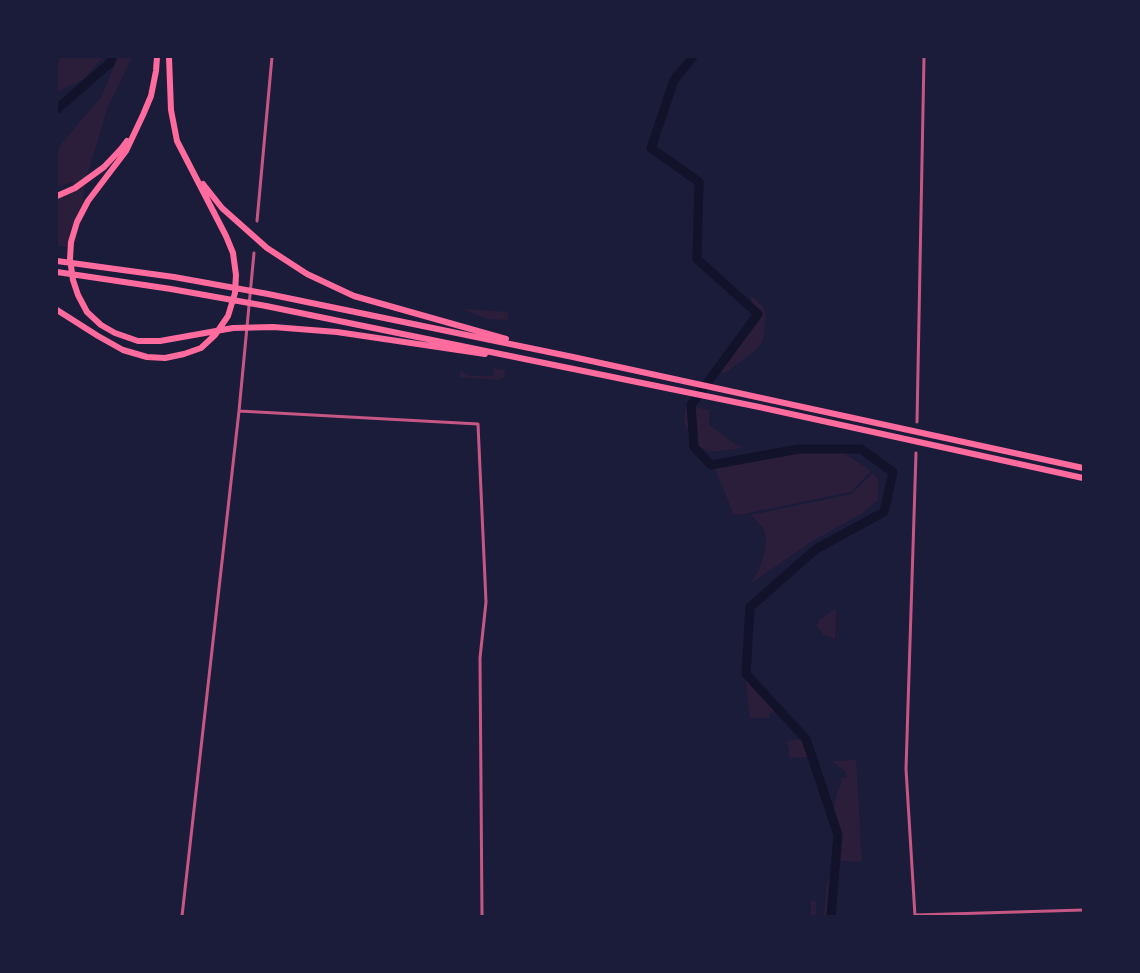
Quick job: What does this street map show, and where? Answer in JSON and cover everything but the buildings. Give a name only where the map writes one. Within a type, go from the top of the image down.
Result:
[{"type":"highway","points":[[157,57],[151,96],[143,115],[126,151],[88,202],[77,222],[72,242],[70,259],[73,280],[78,295],[87,312],[101,325],[115,333],[138,341],[160,341],[233,328],[273,327],[337,332],[424,344],[567,367]]},
{"type":"highway","points":[[57,310],[123,350],[146,357],[165,358],[184,354],[201,348],[215,335],[228,316],[235,293],[236,275],[233,253],[226,236],[177,141],[171,110],[169,57]]},
{"type":"highway","points":[[57,196],[75,188],[104,167],[122,149],[143,115]]},
{"type":"highway","points":[[188,164],[208,193],[235,221],[267,248],[307,274],[354,296],[426,318],[572,357]]},
{"type":"highway","points":[[57,261],[174,277],[268,294],[572,357],[1083,468]]},
{"type":"highway","points":[[57,272],[171,289],[266,306],[725,400],[1083,478]]},
{"type":"street","points":[[257,221],[272,57]]},
{"type":"street","points":[[917,422],[924,57]]},
{"type":"street","points":[[182,916],[239,411],[254,253]]},
{"type":"street","points":[[239,411],[478,424],[486,602],[480,658],[482,916]]},
{"type":"street","points":[[916,453],[906,769],[915,916],[1083,910]]},
{"type":"shaded area","points":[[60,57],[103,57],[84,79],[57,92],[57,70]]},
{"type":"shaded area","points":[[118,57],[132,57],[107,109],[85,184],[80,224],[74,248],[57,246],[57,196],[75,190],[73,182],[57,187],[57,152],[62,143],[101,97]]},
{"type":"shaded area","points":[[750,294],[763,307],[766,315],[764,336],[761,344],[757,349],[725,373],[712,371],[738,348],[752,329],[754,310]]},
{"type":"shaded area","points":[[463,309],[508,312],[508,320],[487,319]]},
{"type":"shaded area","points":[[493,368],[505,370],[504,378],[497,380],[460,377],[460,371],[469,376],[494,376]]},
{"type":"shaded area","points":[[686,405],[709,410],[709,425],[729,440],[743,448],[710,452],[694,444],[684,422]]},
{"type":"shaded area","points":[[826,446],[844,453],[871,471],[851,492],[733,515],[712,462],[749,461]]},
{"type":"shaded area","points":[[873,473],[878,479],[878,500],[863,513],[811,542],[750,584],[759,570],[765,551],[766,538],[763,528],[751,515],[851,494]]},
{"type":"shaded area","points":[[836,609],[835,639],[824,635],[816,626],[819,620]]},
{"type":"shaded area","points":[[746,675],[777,710],[769,714],[769,718],[750,718]]},
{"type":"shaded area","points":[[804,739],[815,757],[790,758],[787,741]]},
{"type":"shaded area","points":[[856,760],[862,862],[840,861],[840,871],[830,906],[829,916],[824,916],[826,889],[839,840],[834,807],[837,792],[841,785],[841,778],[847,777],[845,771],[831,761]]},
{"type":"shaded area","points":[[811,901],[816,901],[816,916],[811,916]]},
{"type":"waterway","points":[[57,109],[110,63],[112,57]]},
{"type":"waterway","points":[[693,57],[674,80],[651,148],[699,182],[697,259],[758,314],[691,405],[694,447],[711,465],[799,449],[861,449],[893,472],[884,512],[816,549],[750,607],[746,674],[806,739],[838,835],[831,916]]}]
